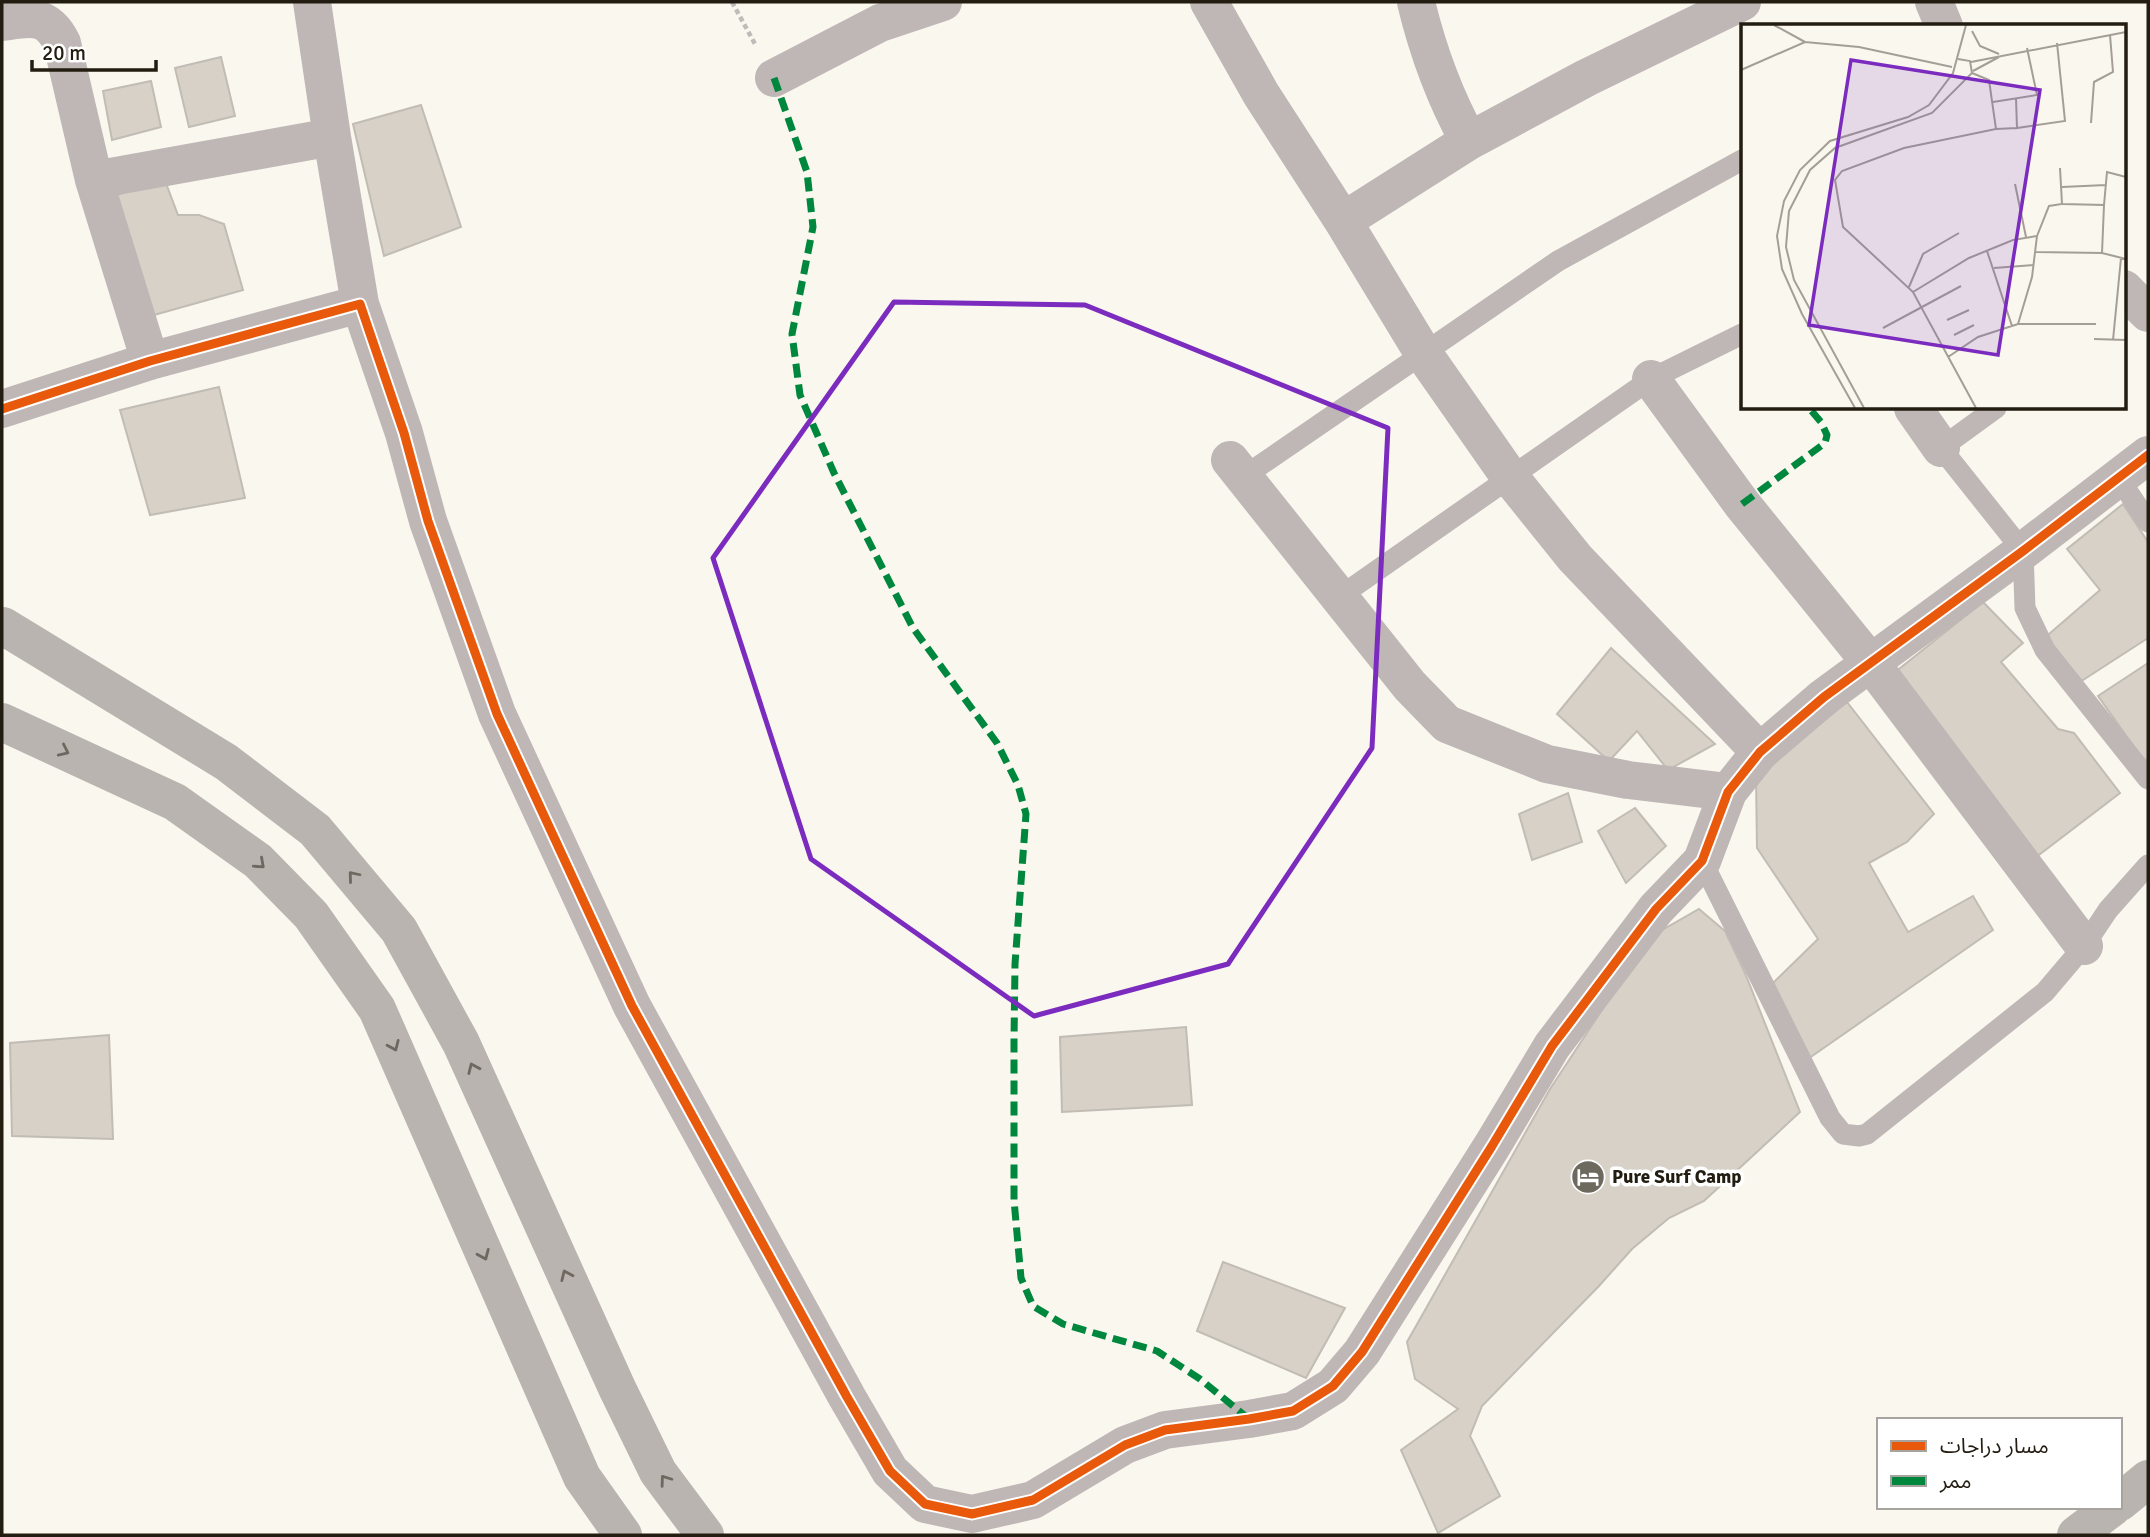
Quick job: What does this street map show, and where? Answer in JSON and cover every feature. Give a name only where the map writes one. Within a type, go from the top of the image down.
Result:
[{"type":"highway","points":[[2,636],[226,762],[315,830],[399,930],[461,1043],[617,1388],[658,1472],[705,1535]]},
{"type":"highway","points":[[2,722],[175,802],[258,861],[312,915],[377,1009],[582,1477],[623,1535]]},
{"type":"highway","points":[[2122,1500],[2148,1479]]},
{"type":"highway","points":[[2076,1535],[2110,1509]]},
{"type":"street","points":[[312,2],[360,304],[404,433],[428,521],[497,714],[632,1006],[890,1471],[925,1504],[972,1514],[1033,1500],[1125,1445],[1155,1433],[1293,1411],[1332,1386],[1362,1352],[1552,1046],[1656,909],[1702,861],[1728,792],[1760,752],[1824,697],[2023,551],[2148,454]]},
{"type":"street","points":[[774,78],[880,23],[943,2]]},
{"type":"street","points":[[1209,2],[1261,94],[1343,221],[1423,353],[1509,476],[1575,558],[1760,752]]},
{"type":"street","points":[[1416,2],[1436,73],[1448,103],[1469,141]]},
{"type":"street","points":[[1343,221],[1469,141],[1586,78],[1742,2]]},
{"type":"street","points":[[1934,2],[1943,24]]},
{"type":"street","points":[[2,22],[41,19],[58,35],[62,43],[94,180],[150,361]]},
{"type":"street","points":[[94,180],[332,137]]},
{"type":"street","points":[[2,409],[150,361],[360,304]]},
{"type":"street","points":[[1651,379],[1742,504],[1870,662],[2084,946]]},
{"type":"street","points":[[1914,410],[1941,448]]},
{"type":"street","points":[[1236,468],[1409,686],[1447,724],[1547,764],[1628,780],[1728,792]]},
{"type":"lane","points":[[1236,468],[1423,353],[1559,261],[1741,161]]},
{"type":"lane","points":[[1339,597],[1651,379],[1741,334]]},
{"type":"lane","points":[[1993,410],[1941,448],[2023,551],[2025,608],[2045,650],[2148,779]]},
{"type":"lane","points":[[2118,477],[2148,522]]},
{"type":"lane","points":[[1702,861],[1830,1118],[1843,1134],[1859,1136],[1867,1134],[2045,992],[2084,946],[2108,910],[2148,864]]},
{"type":"highlighted area","points":[[894,302],[1085,305],[1388,428],[1372,748],[1228,964],[1034,1016],[811,859],[713,558]]},
{"type":"building","points":[[221,57],[235,116],[189,127],[175,68]]},
{"type":"building","points":[[151,81],[161,127],[112,140],[103,91]]},
{"type":"building","points":[[421,105],[461,227],[384,256],[353,124]]},
{"type":"building","points":[[164,178],[178,215],[199,215],[224,224],[243,290],[147,317],[114,196]]},
{"type":"building","points":[[219,387],[245,498],[150,515],[120,410]]},
{"type":"building","points":[[2123,504],[2148,542],[2148,638],[2080,682],[2042,640],[2100,590],[2067,549]]},
{"type":"building","points":[[1983,602],[2023,643],[2001,662],[2058,729],[2074,733],[2120,793],[2031,861],[1889,677]]},
{"type":"building","points":[[1611,648],[1715,744],[1668,770],[1637,731],[1609,761],[1557,714]]},
{"type":"building","points":[[2148,663],[2148,759],[2145,762],[2098,696]]},
{"type":"building","points":[[1847,702],[1934,814],[1907,842],[1869,863],[1908,932],[1973,896],[1993,930],[1805,1061],[1773,983],[1818,939],[1757,848],[1756,776]]},
{"type":"building","points":[[1568,793],[1582,842],[1532,860],[1519,814]]},
{"type":"building","points":[[1635,808],[1666,846],[1626,883],[1598,831]]},
{"type":"building","points":[[1699,909],[1725,931],[1745,973],[1800,1112],[1704,1201],[1669,1218],[1632,1249],[1482,1406],[1470,1436],[1500,1496],[1438,1533],[1401,1450],[1458,1409],[1415,1379],[1407,1342],[1550,1089],[1650,937]]},
{"type":"building","points":[[1186,1027],[1192,1105],[1062,1112],[1060,1037]]},
{"type":"building","points":[[109,1035],[113,1139],[12,1136],[10,1043]]},
{"type":"building","points":[[1223,1262],[1345,1308],[1306,1378],[1197,1331]]},
{"type":"marked path","points":[[774,78],[807,172],[813,227],[792,334],[800,395],[834,473],[913,628],[997,743],[1018,785],[1026,814],[1015,964],[1014,1041],[1014,1200],[1021,1278],[1033,1306],[1063,1324],[1157,1351],[1200,1379],[1249,1419]]},
{"type":"marked path","points":[[1742,504],[1825,443],[1827,435],[1811,410]]},
{"type":"cycle path","points":[[2,409],[150,361],[360,304],[404,433],[428,521],[497,714],[632,1006],[890,1471],[925,1504],[972,1514],[1033,1500],[1125,1445],[1165,1430],[1293,1411],[1333,1386],[1362,1352],[1552,1046],[1656,909],[1702,861],[1728,792],[1760,752],[1824,697],[2023,551],[2148,455]]},
{"type":"place","name":"Pure Surf Camp","points":[[1588,1177]]}]
